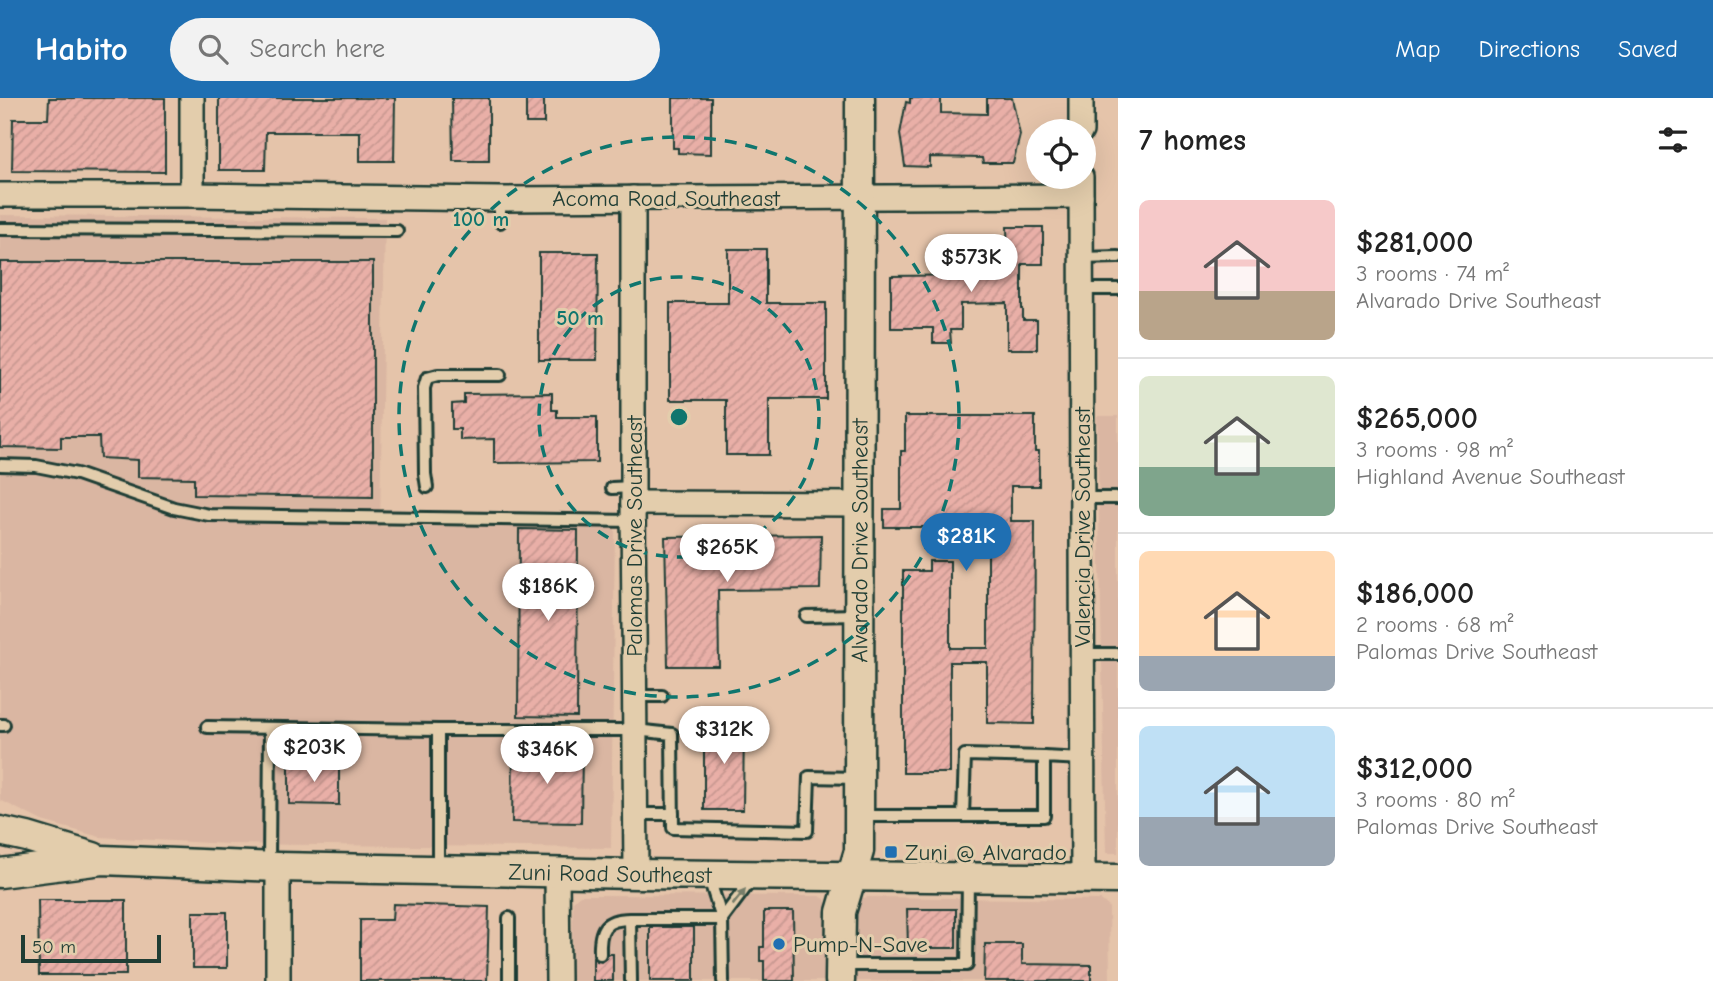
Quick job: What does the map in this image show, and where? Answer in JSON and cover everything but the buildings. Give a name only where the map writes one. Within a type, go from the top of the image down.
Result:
[{"type":"street","points":[[192,98],[192,195]]},
{"type":"street","name":"Alvarado Drive Southeast","points":[[840,973],[841,912],[859,851],[860,98]]},
{"type":"street","points":[[1081,98],[1081,119]]},
{"type":"street","name":"Acoma Road Southeast","points":[[0,195],[192,195],[500,210],[633,198],[860,197],[1026,189]]},
{"type":"street","name":"Valencia Drive Southeast","points":[[1081,189],[1083,877]]},
{"type":"street","name":"Palomas Drive Southeast","points":[[633,198],[628,500],[636,874]]},
{"type":"street","points":[[628,500],[859,504]]},
{"type":"street","name":"Zuni Road Southeast","points":[[0,831],[102,860]]},
{"type":"street","name":"Zuni Road Southeast","points":[[0,873],[102,860],[274,867],[636,874],[1118,879]]},
{"type":"street","points":[[274,867],[278,981]]},
{"type":"street","points":[[557,872],[558,981]]},
{"type":"lane","points":[[0,229],[397,231]]},
{"type":"lane","points":[[1081,258],[1118,257]]},
{"type":"lane","points":[[1081,289],[1118,289]]},
{"type":"lane","points":[[427,487],[424,400],[427,378],[438,374],[500,375]]},
{"type":"lane","points":[[0,466],[36,466],[77,474],[174,508],[209,515],[628,500]]},
{"type":"lane","points":[[1082,498],[1118,498]]},
{"type":"lane","points":[[806,616],[859,615]]},
{"type":"lane","points":[[1082,654],[1118,654]]},
{"type":"lane","points":[[634,696],[663,696]]},
{"type":"lane","points":[[207,727],[635,730],[672,734],[673,828],[807,831],[809,777],[859,778]]},
{"type":"lane","points":[[270,729],[274,867]]},
{"type":"lane","points":[[438,730],[438,870]]},
{"type":"lane","points":[[963,816],[965,755],[1083,759]]},
{"type":"lane","points":[[859,816],[1044,816],[1044,757]]},
{"type":"lane","points":[[635,814],[673,814]]},
{"type":"lane","points":[[708,875],[722,919],[723,981]]},
{"type":"lane","points":[[722,919],[755,875]]},
{"type":"lane","points":[[840,973],[967,965],[968,876]]},
{"type":"lane","points":[[509,918],[509,981]]},
{"type":"lane","points":[[600,954],[601,937],[609,923],[616,919],[722,919]]},
{"type":"lane","points":[[630,919],[631,981]]},
{"type":"shaded area","points":[[0,215],[385,218],[380,527],[615,527],[611,848],[228,844],[100,837],[42,821],[0,800]]},
{"type":"shaded area","points":[[1097,416],[1118,416],[1118,853],[1106,853]]},
{"type":"shaded area","points":[[580,895],[819,896],[825,899],[827,908],[827,981],[572,981],[573,901]]},
{"type":"shaded area","points":[[869,897],[1101,900],[1109,907],[1110,981],[852,981],[853,903]]},
{"type":"place","name":"Zuni @ Alvarado","points":[[891,852]]},
{"type":"place","name":"Pump-N-Save","points":[[779,944]]}]
